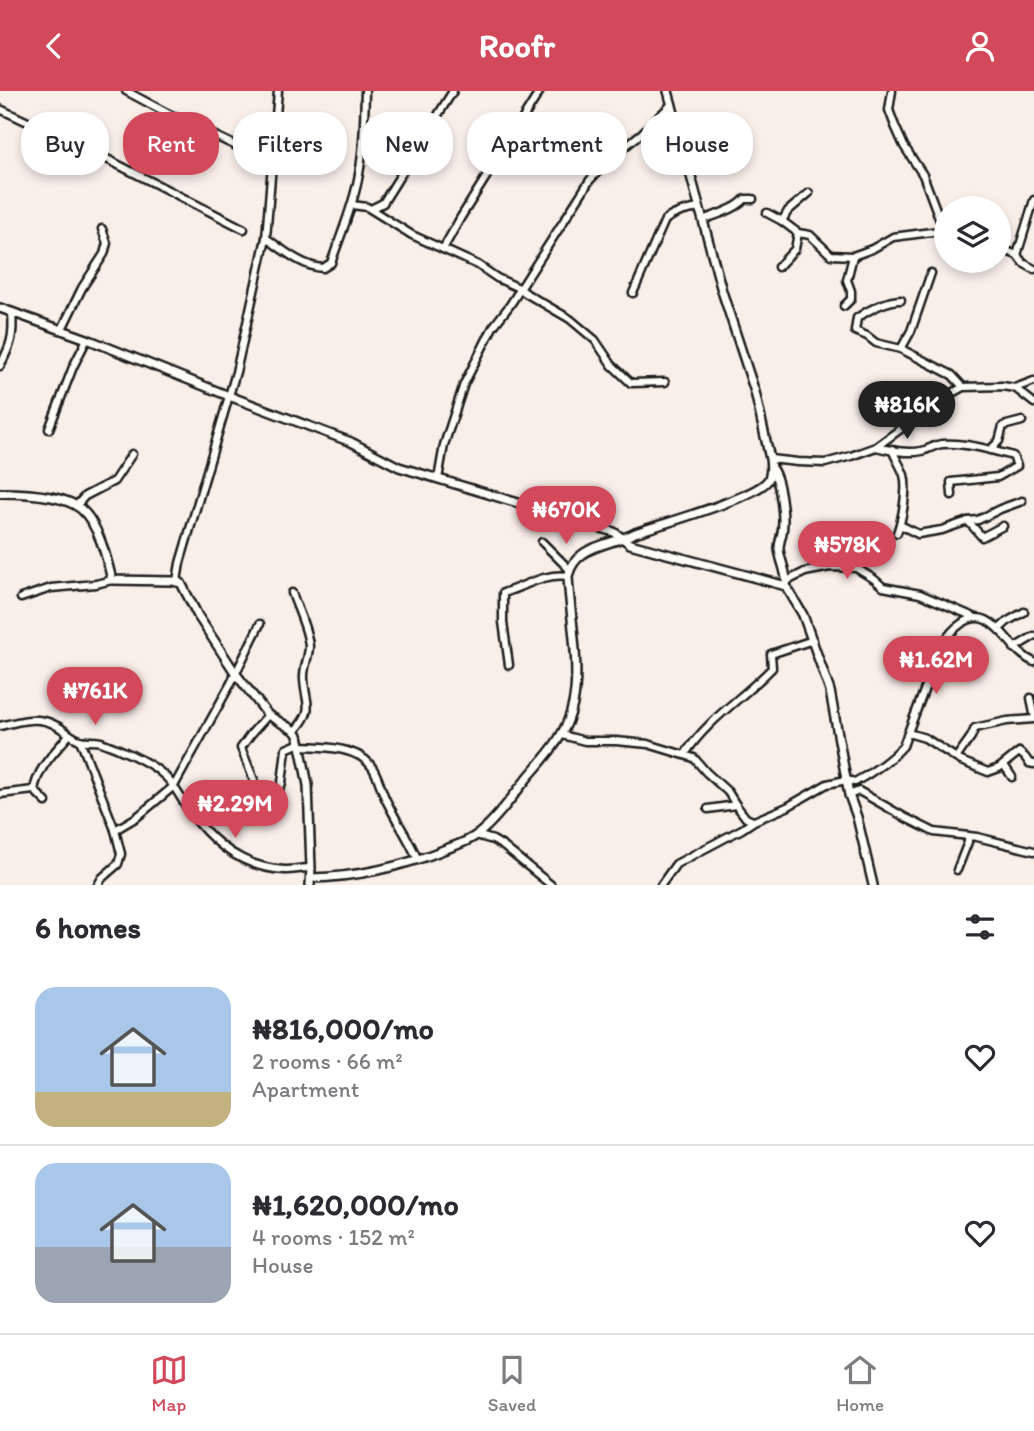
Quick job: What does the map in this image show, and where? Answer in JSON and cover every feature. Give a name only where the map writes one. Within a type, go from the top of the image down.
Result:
[{"type":"street","points":[[126,91],[233,144]]},
{"type":"street","points":[[177,581],[229,396],[266,239],[278,91]]},
{"type":"street","points":[[266,239],[311,265],[323,268],[331,263],[358,182],[363,152],[365,91]]},
{"type":"street","points":[[371,209],[383,203],[453,91]]},
{"type":"street","points":[[443,249],[540,91]]},
{"type":"street","points":[[668,91],[722,291],[755,392],[778,485],[783,530],[779,546],[786,583],[803,615],[830,691],[849,795],[873,885]]},
{"type":"street","points":[[892,91],[889,110],[904,146],[923,175],[934,204]]},
{"type":"street","points":[[438,479],[444,445],[464,384],[493,327],[595,174],[672,104]]},
{"type":"street","points":[[0,109],[105,158],[244,229]]},
{"type":"street","points":[[782,221],[788,211],[809,193]]},
{"type":"street","points":[[703,220],[741,204],[745,199],[753,199]]},
{"type":"street","points":[[1017,255],[1034,200]]},
{"type":"street","points":[[352,205],[371,209],[412,235],[478,265],[581,327],[595,340],[618,372],[631,383],[665,382]]},
{"type":"street","points":[[633,293],[665,220],[681,211],[699,208]]},
{"type":"street","points":[[767,213],[798,233],[810,235],[831,255],[853,256],[893,237],[934,232]]},
{"type":"street","points":[[62,329],[82,288],[103,254],[107,243],[102,229]]},
{"type":"street","points":[[778,267],[795,249],[798,233]]},
{"type":"street","points":[[1011,253],[1034,269]]},
{"type":"street","points":[[844,306],[851,299],[847,280],[853,256]]},
{"type":"street","points":[[901,349],[911,331],[932,273]]},
{"type":"street","points":[[901,300],[894,300],[862,314],[857,318],[855,331],[867,335],[876,343],[901,349],[952,375],[962,387]]},
{"type":"street","points":[[0,308],[62,329],[351,442],[399,467],[614,533],[637,546],[786,583],[805,572],[831,567],[856,568],[883,587],[920,594],[982,618],[999,629],[1021,655],[1034,662]]},
{"type":"street","points":[[0,366],[13,334],[12,312]]},
{"type":"street","points":[[49,429],[87,339]]},
{"type":"street","points":[[770,459],[825,463],[876,447],[962,387],[1015,388],[1034,381]]},
{"type":"street","points":[[1015,388],[1034,403]]},
{"type":"street","points":[[990,450],[999,441],[1003,426],[1022,421]]},
{"type":"street","points":[[876,447],[919,452],[939,444],[958,444],[1013,456],[1017,466],[998,477],[951,482],[952,495]]},
{"type":"street","points":[[892,449],[904,476],[897,533]]},
{"type":"street","points":[[76,506],[85,496],[114,481],[132,454]]},
{"type":"street","points":[[21,598],[51,588],[112,580],[177,581],[236,674],[268,715],[298,735],[309,785],[311,882],[418,860],[476,835],[496,817],[562,735],[570,717],[575,686],[569,573],[580,555],[589,549],[623,540],[635,533],[737,499],[762,487],[772,469]]},
{"type":"street","points":[[0,493],[62,499],[76,506],[88,517],[99,537],[112,580]]},
{"type":"street","points":[[900,525],[918,534],[942,530],[978,520],[1022,501]]},
{"type":"street","points":[[968,521],[982,537],[1003,526]]},
{"type":"street","points":[[635,533],[637,546]]},
{"type":"street","points":[[542,543],[569,573]]},
{"type":"street","points":[[509,666],[503,622],[503,593],[534,581],[569,573]]},
{"type":"street","points":[[292,593],[309,647],[304,676],[309,707],[304,721],[295,731]]},
{"type":"street","points":[[999,629],[1024,612]]},
{"type":"street","points":[[661,885],[676,864],[827,784],[846,780],[855,782],[898,751],[903,746],[943,643],[967,620],[974,617]]},
{"type":"street","points":[[115,830],[137,817],[174,786],[236,674],[260,624]]},
{"type":"street","points":[[1014,648],[1034,636]]},
{"type":"street","points":[[685,754],[696,737],[721,712],[744,695],[772,668],[771,654],[813,640]]},
{"type":"street","points":[[1031,698],[1034,714]]},
{"type":"street","points":[[268,715],[241,748],[256,785],[266,791],[279,790],[286,749],[300,744],[342,749],[367,762],[372,768],[418,860]]},
{"type":"street","points":[[0,726],[35,719],[54,724],[80,740],[102,743],[134,757],[159,771],[174,786],[189,810],[218,844],[229,852],[265,868],[312,868]]},
{"type":"street","points":[[956,758],[975,728],[1034,719]]},
{"type":"street","points":[[908,733],[925,738],[974,768],[988,772],[1004,765],[1019,752],[1029,764],[1034,764]]},
{"type":"street","points":[[34,790],[42,768],[69,735]]},
{"type":"street","points":[[562,735],[585,741],[648,744],[694,758],[728,792],[746,818],[753,821]]},
{"type":"street","points":[[80,740],[115,830],[121,859],[98,885]]},
{"type":"street","points":[[1004,765],[1012,777]]},
{"type":"street","points":[[0,794],[34,790]]},
{"type":"street","points":[[34,790],[46,802]]},
{"type":"street","points":[[849,795],[859,790],[934,832],[968,835],[1034,851]]},
{"type":"street","points":[[708,809],[736,805]]},
{"type":"street","points":[[476,835],[503,846],[551,885]]},
{"type":"street","points":[[957,870],[968,835]]}]
